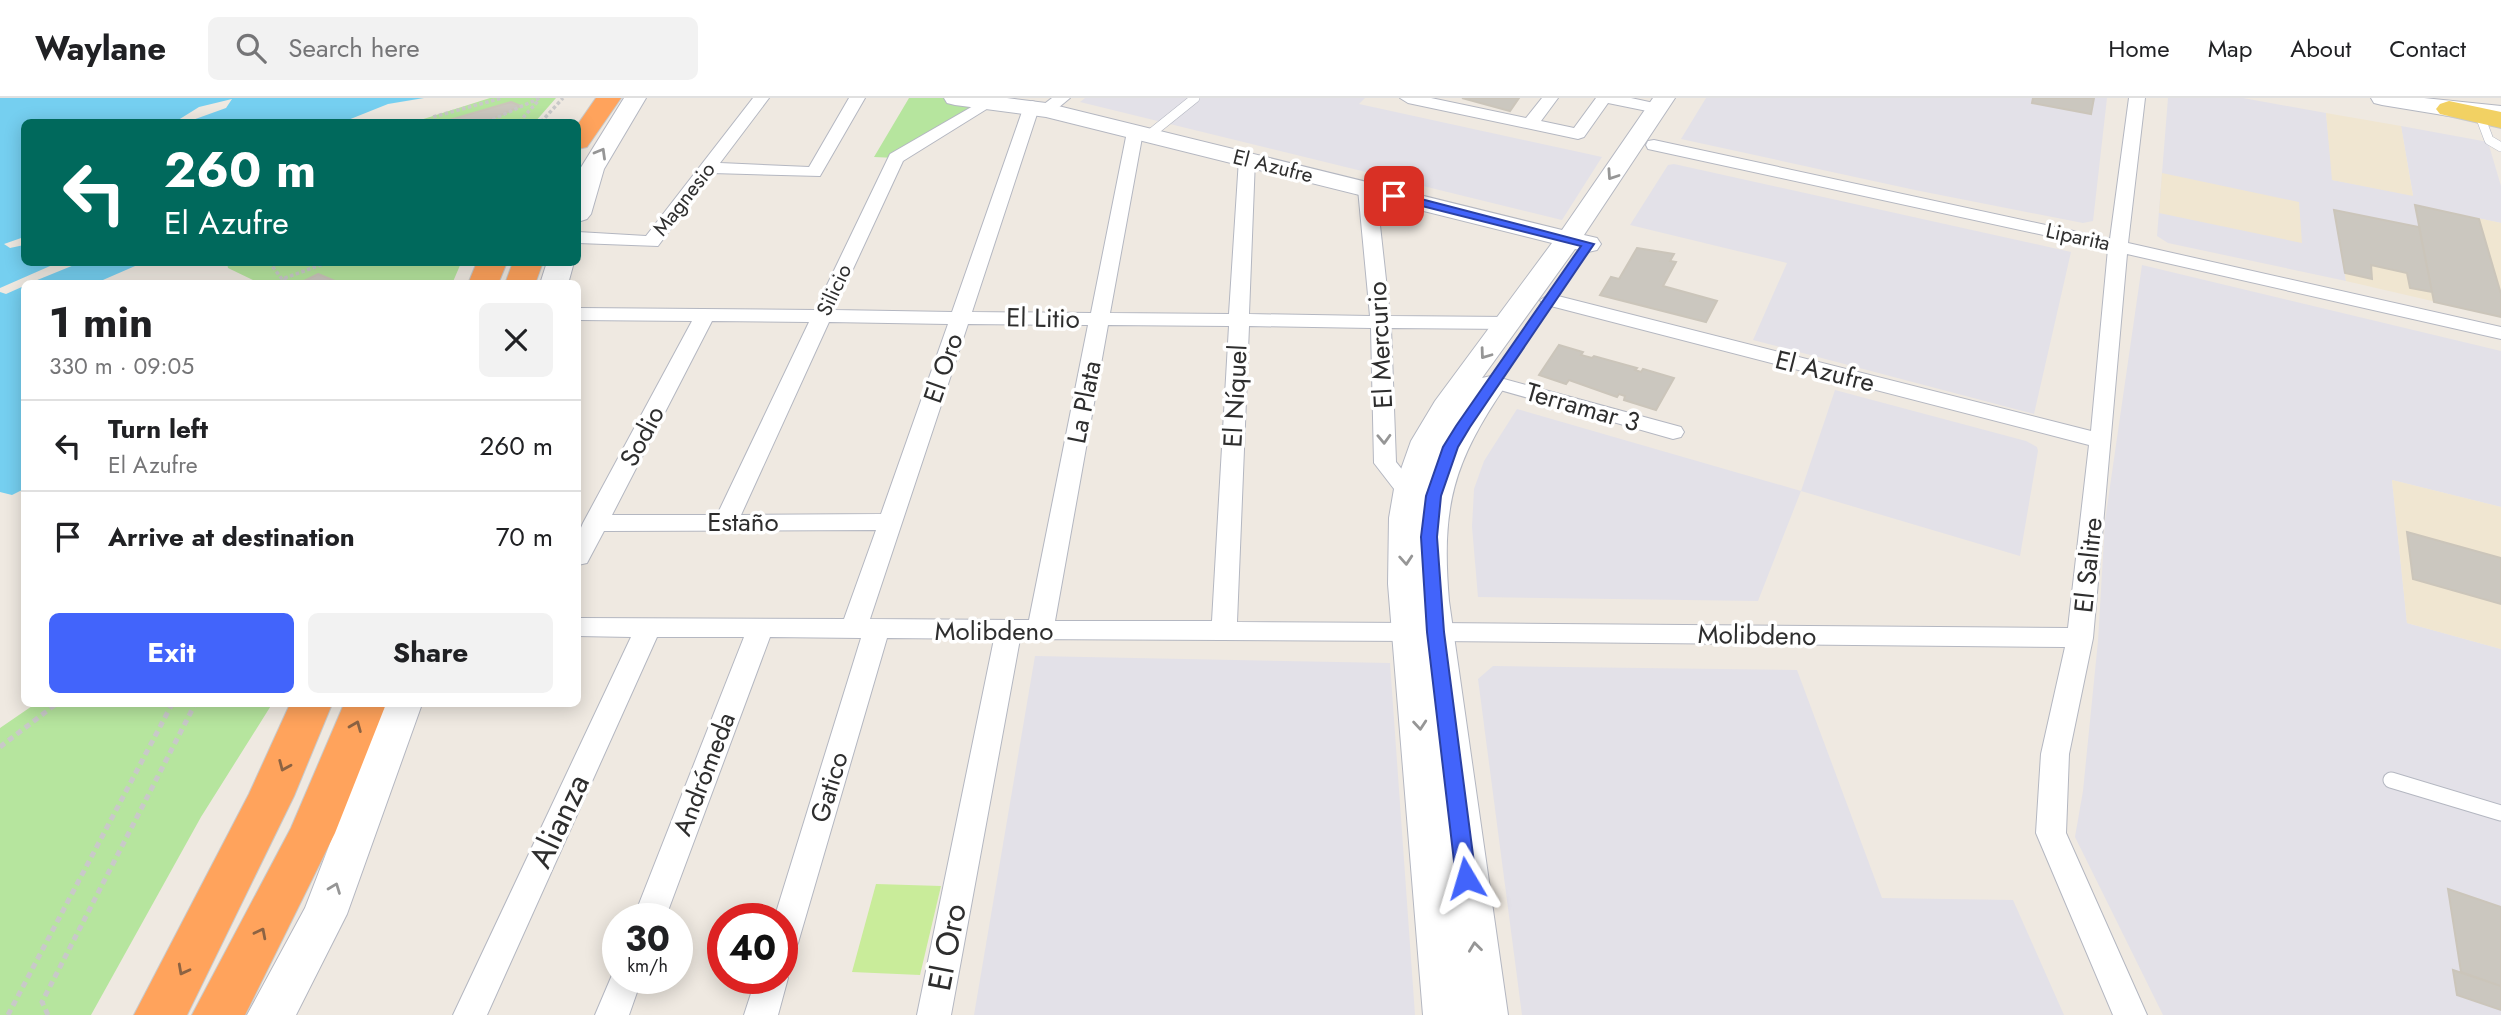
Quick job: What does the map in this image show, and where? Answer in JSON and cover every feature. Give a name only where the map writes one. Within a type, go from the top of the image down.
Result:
[{"type":"highway","points":[[581,138],[624,100]]},
{"type":"highway","points":[[160,1015],[271,796],[310,707]]},
{"type":"highway","points":[[218,1015],[312,833],[364,707]]},
{"type":"main road","points":[[2449,109],[2492,112]]},
{"type":"street","name":"Magnesio","points":[[581,238],[651,242],[761,98]]},
{"type":"street","points":[[708,168],[814,172],[857,98]]},
{"type":"street","name":"El Azufre","points":[[955,98],[1047,105],[1142,133],[1578,242]]},
{"type":"street","points":[[1408,98],[1578,134],[1606,98],[1660,103],[1578,242],[1550,300],[1451,447],[1434,496],[1423,632],[1447,1015]]},
{"type":"street","points":[[1530,124],[1550,98]]},
{"type":"street","points":[[1484,1015],[1423,632],[1405,540],[1409,493],[1417,463],[1442,413],[1508,323],[1578,242],[1654,145],[1685,98]]},
{"type":"street","name":"El Salitre","points":[[2130,1015],[2051,833],[2055,754],[2080,638],[2118,246],[2137,98]]},
{"type":"street","points":[[2382,98],[2449,109]]},
{"type":"street","points":[[581,204],[592,169],[624,100]]},
{"type":"street","name":"Silicio","points":[[726,522],[896,158],[990,102]]},
{"type":"street","name":"El Oro","points":[[865,630],[891,522],[960,317],[1047,105]]},
{"type":"street","name":"La Plata","points":[[1040,631],[1100,319],[1142,133]]},
{"type":"street","name":"Liparita","points":[[1654,145],[2501,333]]},
{"type":"street","name":"El Níquel","points":[[1224,632],[1247,159]]},
{"type":"street","name":"El Mercurio","points":[[1367,189],[1381,322],[1385,463],[1409,493]]},
{"type":"street","name":"El Azufre","points":[[1550,300],[2101,441]]},
{"type":"street","name":"El Litio","points":[[581,314],[1508,323]]},
{"type":"street","name":"Sodio","points":[[581,551],[706,314]]},
{"type":"street","name":"Terramar 3","points":[[1493,382],[1673,432]]},
{"type":"street","name":"Estaño","points":[[596,523],[891,522]]},
{"type":"street","name":"Molibdeno","points":[[581,627],[2080,638]]},
{"type":"street","name":"Alianza","points":[[470,1015],[648,628]]},
{"type":"street","name":"Andrómeda","points":[[655,903],[760,629]]},
{"type":"street","name":"Gatico","points":[[793,903],[865,630]]},
{"type":"street","name":"El Oro","points":[[934,1015],[1009,631]]},
{"type":"street","points":[[271,1015],[325,914],[402,707]]},
{"type":"street","points":[[612,1015],[620,994]]},
{"type":"street","points":[[761,1015],[767,994]]},
{"type":"lane","points":[[1142,133],[1195,98]]},
{"type":"lane","points":[[2492,112],[2489,140],[2501,146]]},
{"type":"lane","points":[[2391,780],[2501,813]]},
{"type":"path","points":[[432,119],[502,98]]},
{"type":"path","points":[[494,119],[540,98]]},
{"type":"path","points":[[522,119],[540,98]]},
{"type":"path","points":[[544,119],[563,98]]},
{"type":"path","points":[[273,266],[282,279],[318,266]]},
{"type":"path","points":[[0,747],[52,707]]},
{"type":"path","points":[[8,1015],[171,707]]},
{"type":"path","points":[[48,1015],[42,1002],[193,707]]},
{"type":"shaded area","points":[[1085,98],[1365,98],[1359,104],[1602,157],[1562,220],[1080,102]]},
{"type":"shaded area","points":[[1706,98],[2107,98],[2093,221],[2083,223],[1915,190],[1681,139]]},
{"type":"shaded area","points":[[2168,98],[2243,98],[2326,113],[2333,180],[2413,195],[2401,126],[2488,142],[2501,186],[2501,223],[2415,205],[2419,227],[2335,210],[2346,281],[2168,243],[2157,236]]},
{"type":"shaded area","points":[[2326,113],[2401,126],[2413,196],[2332,180]]},
{"type":"shaded area","points":[[1674,164],[2071,252],[2034,414],[1753,340],[1787,263],[1630,225],[1668,165]]},
{"type":"shaded area","points":[[2162,173],[2299,202],[2302,243],[2159,213]]},
{"type":"shaded area","points":[[2415,205],[2501,223],[2501,317],[2346,281],[2334,210],[2419,227]]},
{"type":"shaded area","points":[[2142,265],[2501,351],[2501,507],[2392,480],[2407,623],[2501,649],[2501,1015],[2163,1015],[2075,837],[2083,791],[2098,641],[2105,521]]},
{"type":"shaded area","points":[[1835,390],[2026,441],[2037,447],[2038,451],[2020,556],[1801,491]]},
{"type":"shaded area","points":[[1517,409],[1801,491],[1758,601],[1478,597],[1472,527],[1474,489],[1484,461]]},
{"type":"shaded area","points":[[2392,480],[2501,507],[2501,649],[2407,623]]},
{"type":"shaded area","points":[[1035,656],[1390,663],[1415,1015],[974,1015]]},
{"type":"shaded area","points":[[1493,666],[1797,670],[1882,898],[2013,900],[2064,1015],[1522,1015],[1478,679]]},
{"type":"green space","points":[[490,98],[556,98],[538,119],[424,119]]},
{"type":"green space","points":[[909,98],[955,98],[990,102],[896,158],[874,157]]},
{"type":"green space","points":[[460,266],[454,280],[253,280],[228,268]]},
{"type":"green space","points":[[31,707],[270,707],[201,817],[91,1015],[0,1015],[0,728]]},
{"type":"green space","points":[[876,884],[941,886],[920,975],[852,972]]},
{"type":"water","points":[[0,98],[424,98],[388,104],[350,119],[195,119],[226,108],[232,99],[199,107],[180,119],[21,119],[21,238],[4,244],[10,248],[21,246],[21,266],[50,266],[0,288]]},
{"type":"water","points":[[72,266],[135,266],[103,280],[37,280]]},
{"type":"water","points":[[21,287],[21,490],[12,495],[0,492],[0,292],[6,294]]},
{"type":"building","points":[[1462,98],[1519,98],[1510,111]]},
{"type":"building","points":[[2033,98],[2094,98],[2091,114],[2032,103]]},
{"type":"building","points":[[511,102],[521,106],[492,119],[453,119]]},
{"type":"building","points":[[2415,205],[2479,219],[2501,294],[2501,317],[2434,302]]},
{"type":"building","points":[[2334,210],[2419,227],[2432,292],[2410,288],[2407,273],[2371,265],[2372,279],[2345,273]]},
{"type":"building","points":[[1637,248],[1674,254],[1670,261],[1676,262],[1663,286],[1717,301],[1706,322],[1600,295],[1611,277],[1619,279]]},
{"type":"building","points":[[318,274],[332,280],[306,280]]},
{"type":"building","points":[[1559,345],[1583,352],[1581,355],[1592,358],[1594,356],[1637,368],[1635,370],[1641,372],[1643,369],[1674,378],[1656,410],[1624,400],[1625,396],[1619,394],[1617,397],[1569,380],[1566,384],[1539,375]]},
{"type":"building","points":[[2407,532],[2501,558],[2501,604],[2413,579]]},
{"type":"building","points":[[2448,889],[2501,907],[2501,986],[2461,972]]},
{"type":"building","points":[[2453,970],[2501,986],[2501,1010],[2457,995]]},
{"type":"route","points":[[1394,196],[1588,244],[1463,426],[1441,471],[1430,516],[1435,632],[1466,878]]}]
